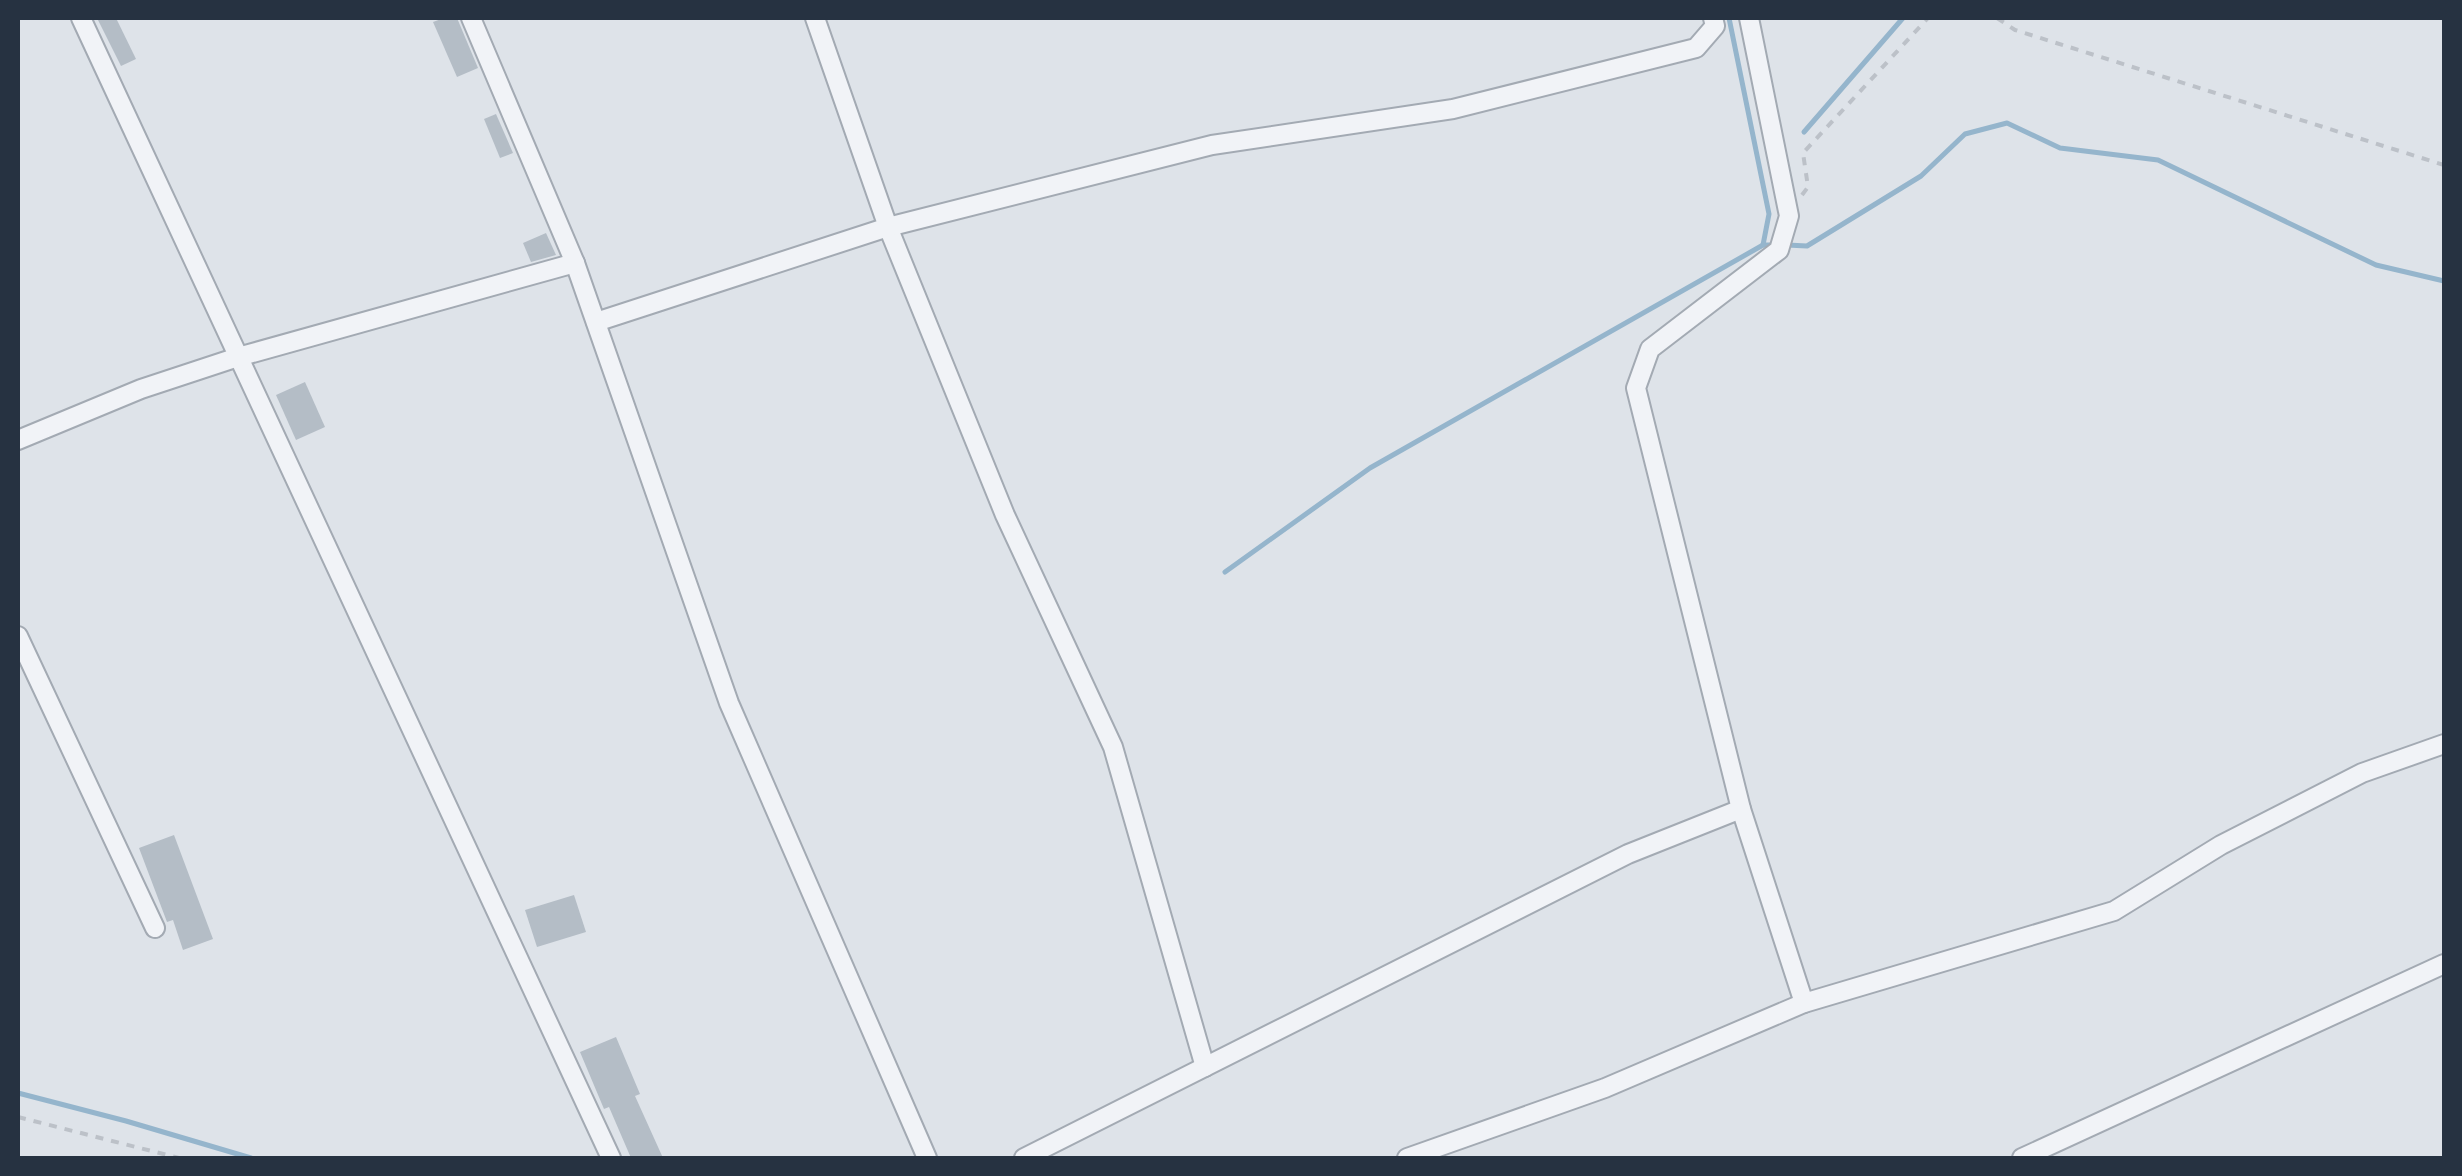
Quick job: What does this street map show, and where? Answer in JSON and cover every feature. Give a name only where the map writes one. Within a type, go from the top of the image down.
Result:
[{"type":"street","points":[[81,18],[610,1158]]},
{"type":"street","points":[[471,18],[576,263],[729,703],[927,1158]]},
{"type":"street","points":[[815,18],[888,227],[1006,515],[1113,746],[1205,1068]]},
{"type":"street","points":[[596,322],[888,227],[1212,146],[1453,109],[1696,48],[1715,26],[1713,18]]},
{"type":"street","points":[[1749,18],[1788,216],[1779,250],[1650,350],[1636,388],[1741,809],[1804,1003]]},
{"type":"street","points":[[18,440],[141,389],[238,357],[576,263]]},
{"type":"street","points":[[18,636],[155,928]]},
{"type":"street","points":[[1407,1158],[1604,1088],[1804,1003],[2114,911],[2220,845],[2362,773],[2444,744]]},
{"type":"street","points":[[1024,1158],[1628,854],[1741,809]]},
{"type":"street","points":[[2022,1158],[2444,964]]},
{"type":"path","points":[[1788,216],[1808,186],[1803,153],[1928,18]]},
{"type":"path","points":[[1998,18],[2015,30],[2444,164]]},
{"type":"path","points":[[18,1117],[179,1158]]},
{"type":"building","points":[[97,18],[116,18],[136,59],[121,66]]},
{"type":"building","points":[[457,18],[478,68],[457,77],[433,22]]},
{"type":"building","points":[[496,114],[513,153],[500,158],[484,119]]},
{"type":"building","points":[[546,233],[556,255],[531,262],[523,243]]},
{"type":"building","points":[[305,382],[325,427],[296,440],[276,395]]},
{"type":"building","points":[[174,835],[213,939],[183,950],[173,920],[167,922],[139,848]]},
{"type":"building","points":[[574,895],[586,932],[537,947],[525,910]]},
{"type":"building","points":[[616,1037],[640,1094],[635,1096],[663,1158],[631,1158],[609,1107],[604,1109],[580,1052]]},
{"type":"waterway","points":[[1729,18],[1769,214],[1763,245]]},
{"type":"waterway","points":[[1804,132],[1903,18]]},
{"type":"waterway","points":[[1787,245],[1807,246],[1921,176],[1965,134],[2007,123],[2060,148],[2158,160],[2376,265],[2444,281]]},
{"type":"waterway","points":[[1225,572],[1370,468],[1763,245],[1776,245]]},
{"type":"waterway","points":[[18,1093],[251,1158]]}]
